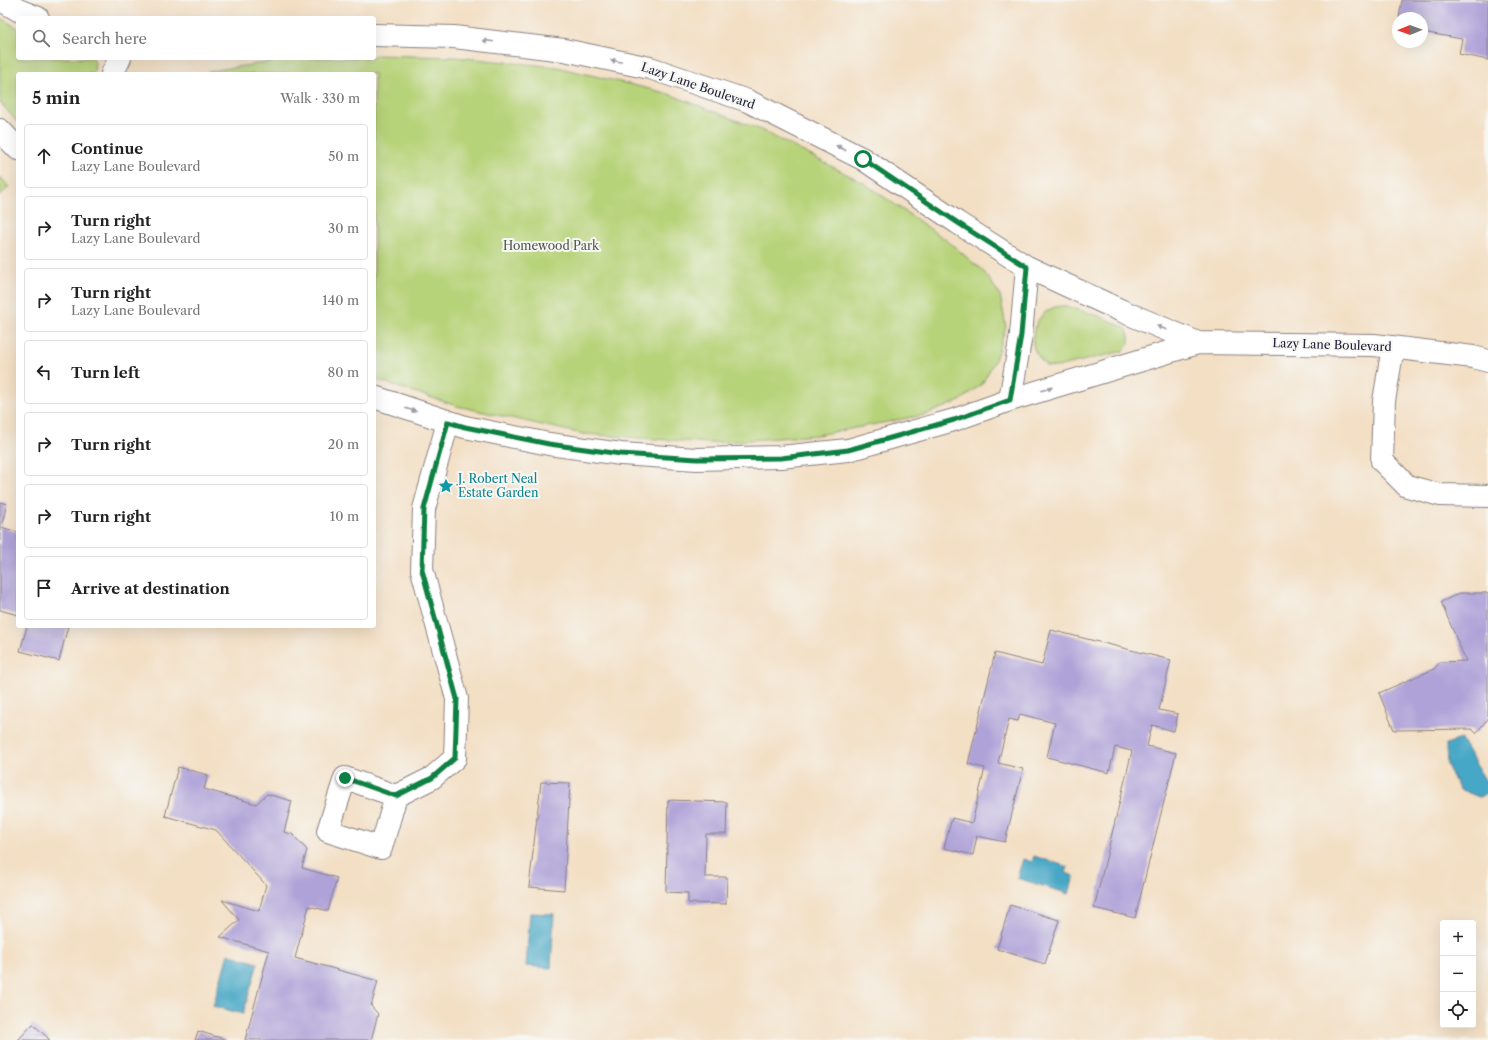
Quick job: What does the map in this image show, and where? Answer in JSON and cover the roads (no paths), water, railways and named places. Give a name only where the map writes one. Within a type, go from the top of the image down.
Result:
[{"type":"street","points":[[1,0],[18,10],[33,16]]},
{"type":"street","name":"Lazy Lane Boulevard","points":[[376,35],[454,37],[564,50],[650,68],[748,101],[863,159],[958,223],[1027,267],[1122,311],[1198,343]]},
{"type":"street","points":[[113,72],[119,60]]},
{"type":"street","points":[[0,130],[16,148]]},
{"type":"street","points":[[1010,400],[1021,335],[1027,267]]},
{"type":"street","name":"Lazy Lane Boulevard","points":[[376,398],[465,427],[549,444],[621,454],[697,459],[781,458],[848,450],[954,420],[1010,400],[1198,343],[1374,345],[1488,360]]},
{"type":"street","points":[[1393,347],[1384,401],[1382,461],[1407,486],[1440,495],[1488,496]]},
{"type":"street","points":[[396,796],[432,778],[455,758],[457,699],[422,570],[424,509],[448,422]]},
{"type":"water","points":[[1461,739],[1488,785],[1488,793],[1479,797],[1459,789],[1447,765],[1446,744]]},
{"type":"water","points":[[1034,856],[1068,867],[1066,873],[1074,876],[1069,894],[1017,878],[1023,859],[1032,862]]},
{"type":"water","points":[[530,913],[554,914],[551,968],[526,966]]},
{"type":"water","points":[[228,954],[258,963],[243,1014],[213,1006]]},
{"type":"place","name":"J. Robert Neal Estate Garden","points":[[446,486]]},
{"type":"park label","name":"Homewood Park","points":[[551,246]]}]
